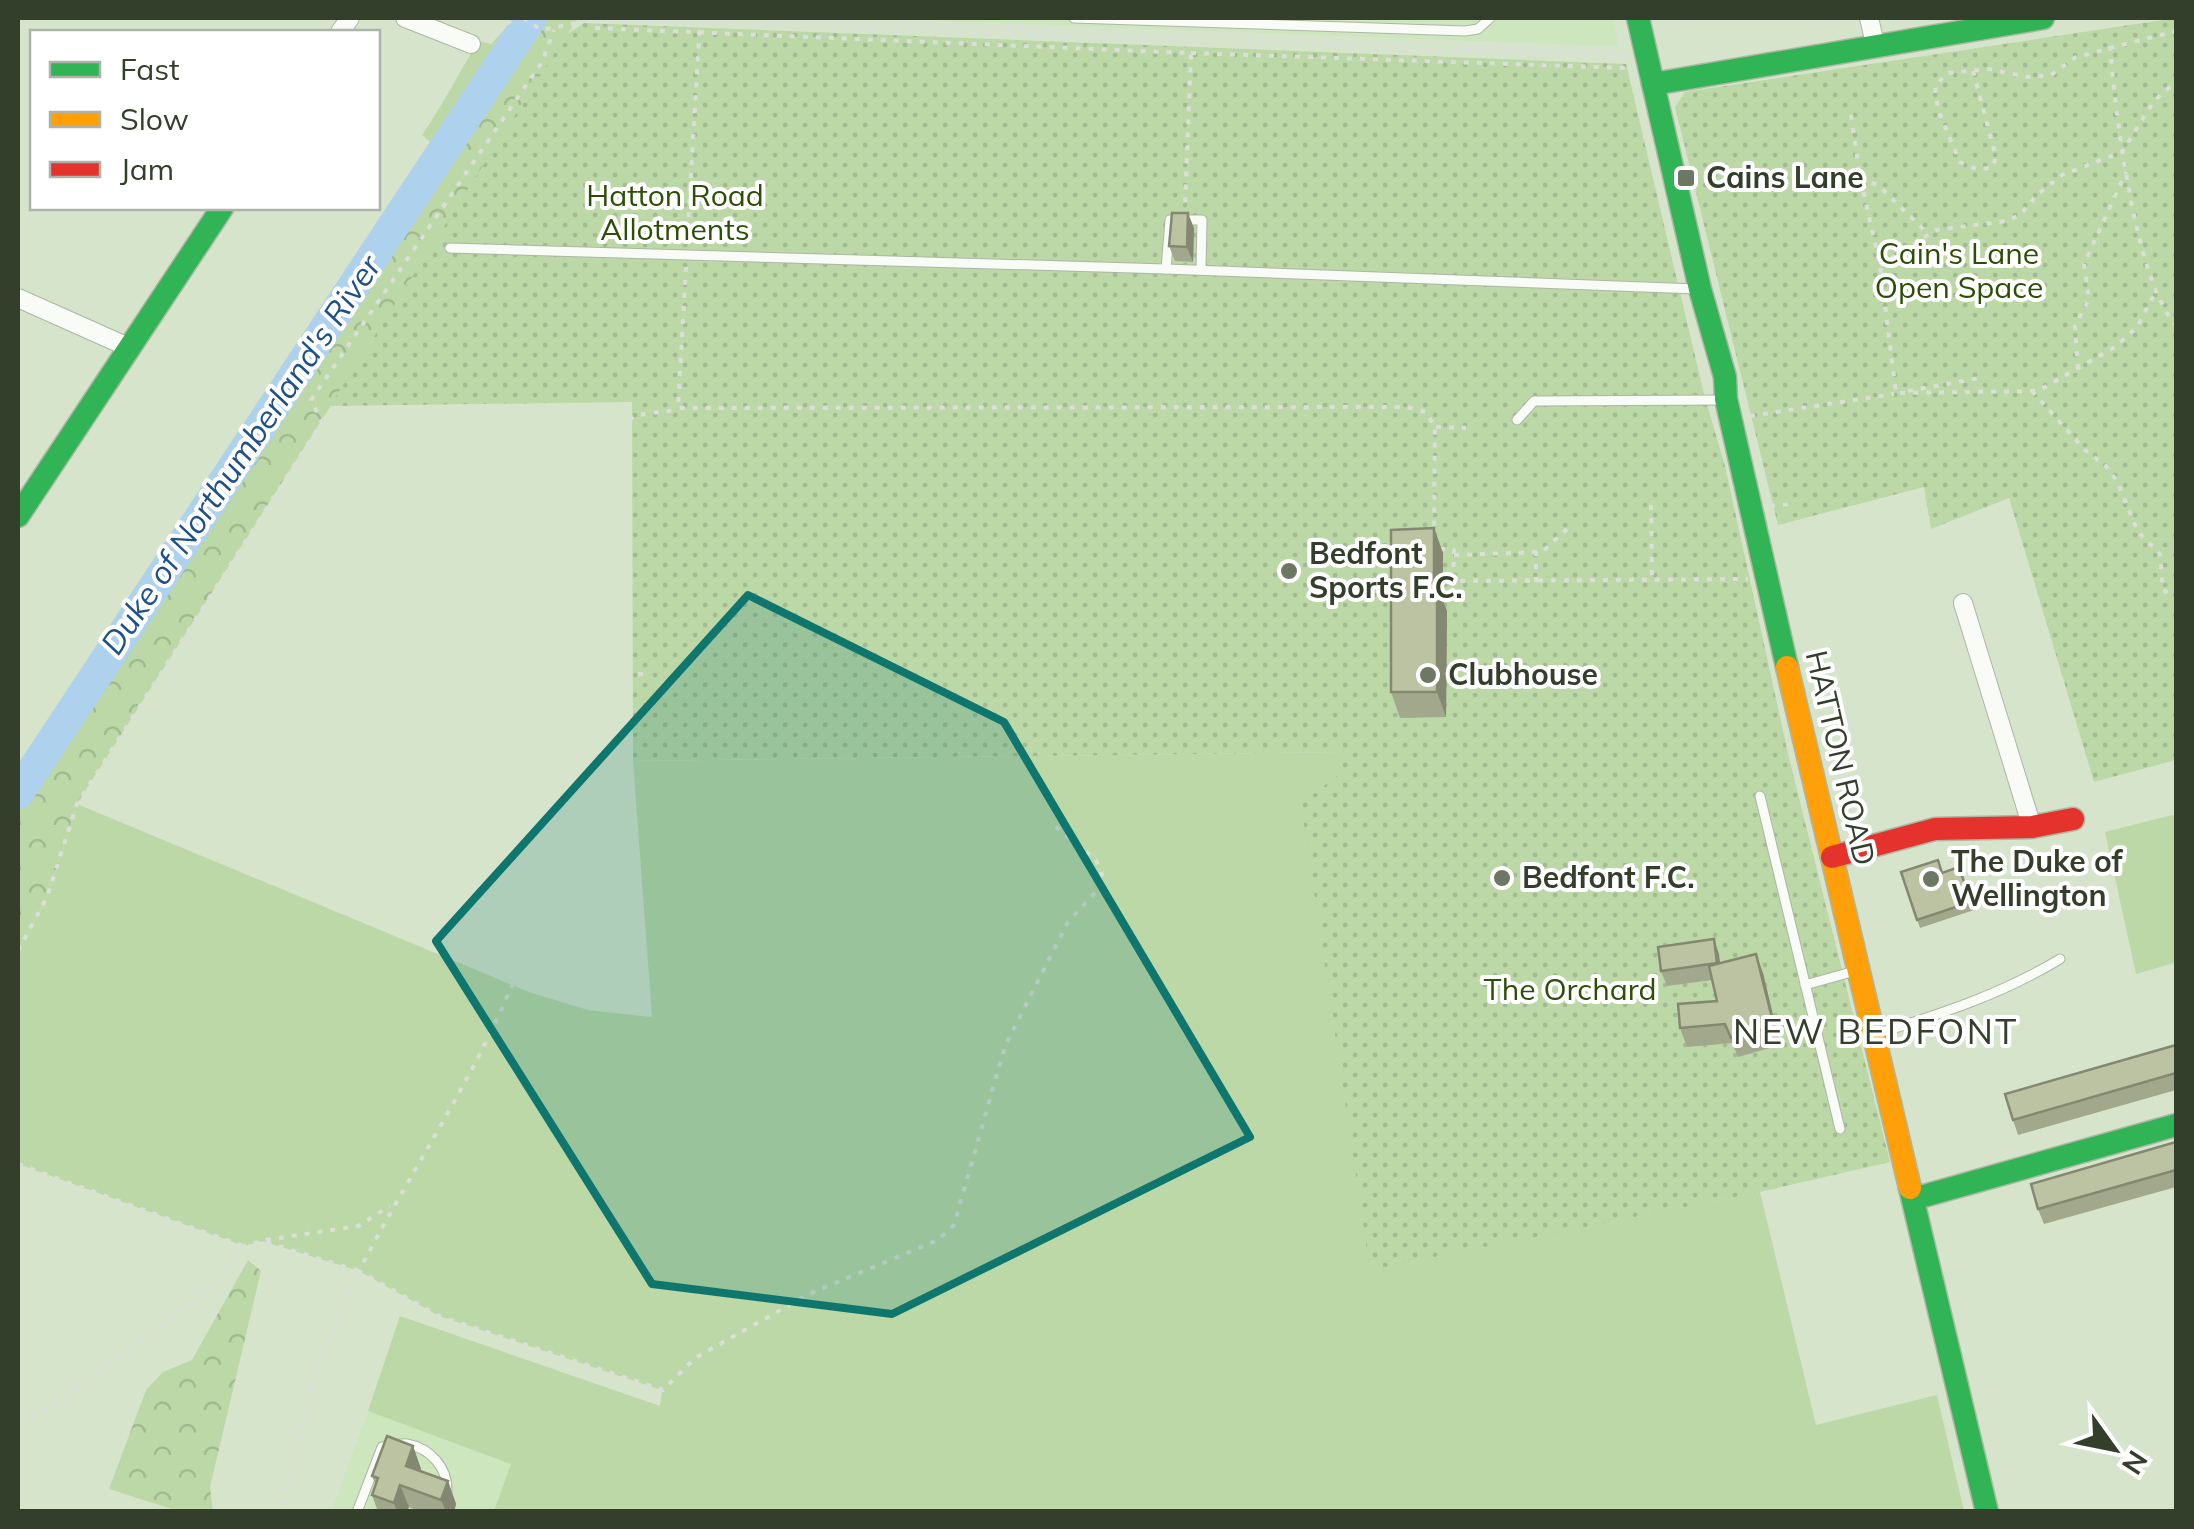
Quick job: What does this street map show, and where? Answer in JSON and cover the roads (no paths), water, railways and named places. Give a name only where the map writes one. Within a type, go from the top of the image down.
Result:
[{"type":"street","points":[[405,18],[472,44]]},
{"type":"street","name":"HATTON ROAD","points":[[1638,18],[1987,1512]]},
{"type":"street","points":[[1869,18],[1876,48]]},
{"type":"street","points":[[1649,66],[1876,48],[2043,18]]},
{"type":"street","points":[[18,516],[221,210]]},
{"type":"street","points":[[18,298],[128,347]]},
{"type":"street","points":[[1963,603],[2032,827]]},
{"type":"street","points":[[1832,857],[1935,829],[2032,827],[2073,819]]},
{"type":"street","points":[[1913,1199],[2176,1125]]},
{"type":"lane","points":[[1074,18],[1466,31],[1478,29],[1490,18]]},
{"type":"lane","points":[[1166,269],[1170,220],[1202,220],[1201,270]]},
{"type":"lane","points":[[450,248],[1700,289]]},
{"type":"lane","points":[[1517,420],[1534,401],[1728,409]]},
{"type":"lane","points":[[1760,796],[1840,1129]]},
{"type":"lane","points":[[1874,1035],[1933,1018],[2014,986],[2060,959]]},
{"type":"lane","points":[[1805,985],[1858,970]]},
{"type":"lane","points":[[356,1512],[382,1447],[406,1444],[430,1456],[447,1477],[447,1492]]},
{"type":"waterway","name":"Duke of Northumberland's River","points":[[18,793],[531,18]]},
{"type":"place","name":"Cains Lane","points":[[1686,178]]},
{"type":"place","name":"Bedfont Sports F.C.","points":[[1289,571]]},
{"type":"place","name":"Clubhouse","points":[[1428,675]]},
{"type":"place","name":"Bedfont F.C.","points":[[1502,878]]},
{"type":"place","name":"The Duke of Wellington","points":[[1931,879]]},
{"type":"district","name":"NEW BEDFONT","points":[[1876,1032]]},
{"type":"park label","name":"Hatton Road Allotments","points":[[675,213]]},
{"type":"park label","name":"Cain's Lane Open Space","points":[[1959,271]]},
{"type":"park label","name":"The Orchard","points":[[1570,990]]}]
